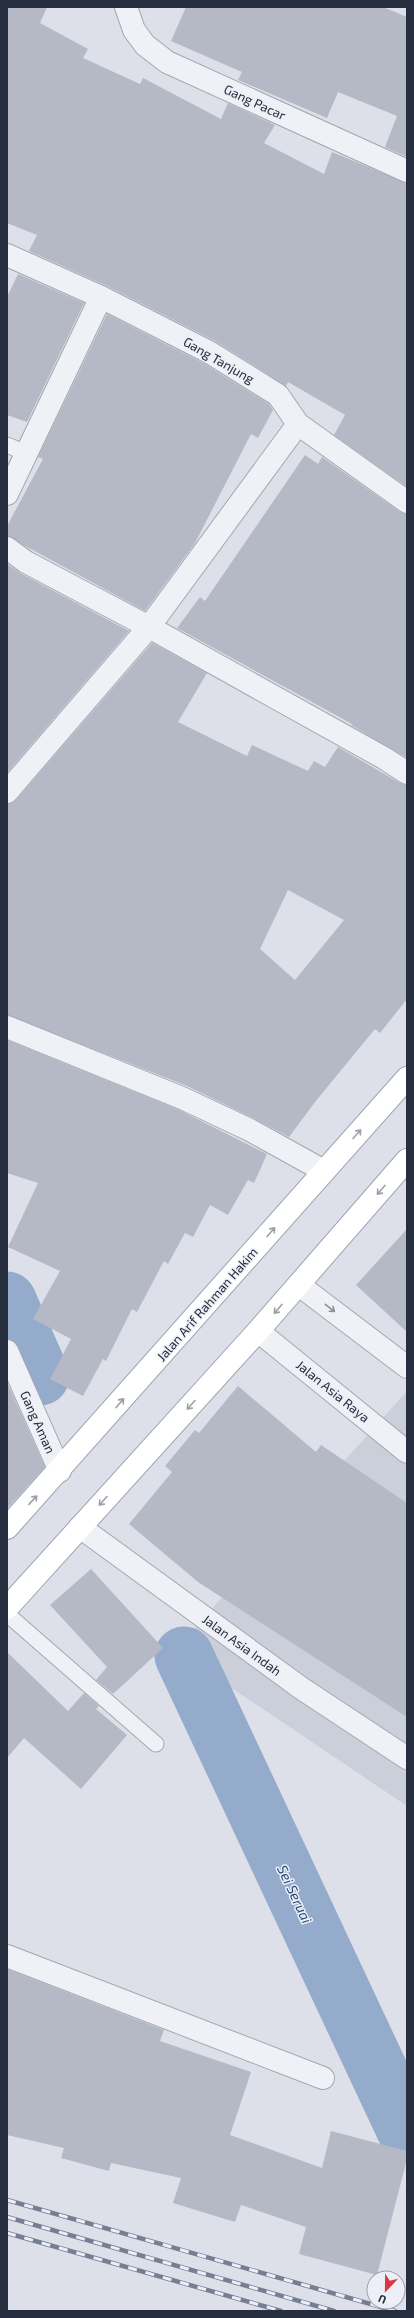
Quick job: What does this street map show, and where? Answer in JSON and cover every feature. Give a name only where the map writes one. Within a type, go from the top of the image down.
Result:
[{"type":"main road","name":"Jalan Arif Rahman Hakim","points":[[7,1528],[60,1471],[407,1078]]},
{"type":"main road","points":[[7,1608],[258,1331],[407,1160]]},
{"type":"street","name":"Gang Pacar","points":[[126,7],[134,30],[145,45],[167,62],[407,171]]},
{"type":"street","name":"Gang Tanjung","points":[[7,255],[101,297],[209,352],[278,395],[298,424],[407,502]]},
{"type":"street","points":[[7,494],[16,449],[101,297]]},
{"type":"street","points":[[7,792],[149,627],[298,424]]},
{"type":"street","points":[[7,548],[26,562],[149,627],[407,773]]},
{"type":"street","points":[[7,1027],[182,1098],[250,1130],[324,1171]]},
{"type":"street","points":[[299,1285],[407,1367]]},
{"type":"street","name":"Jalan Asia Raya","points":[[258,1331],[407,1451]]},
{"type":"street","name":"Gang Aman","points":[[7,1351],[60,1471]]},
{"type":"street","name":"Jalan Asia Indah","points":[[80,1527],[301,1688],[407,1758]]},
{"type":"street","points":[[7,1956],[323,2078]]},
{"type":"lane","points":[[7,1614],[156,1744]]},
{"type":"shaded area","points":[[407,1391],[407,1806],[175,1650]]},
{"type":"building","points":[[7,7],[47,7],[40,23],[88,49],[83,58],[140,84],[143,78],[221,119],[228,103],[275,125],[264,143],[324,174],[332,152],[407,183],[407,487],[334,435],[345,415],[288,382],[286,386],[215,341],[107,286],[29,251],[37,235],[7,223]]},
{"type":"building","points":[[186,7],[383,7],[407,17],[407,157],[385,147],[397,116],[338,92],[327,118],[238,80],[242,72],[171,41]]},
{"type":"building","points":[[18,274],[84,303],[27,422],[7,415],[7,297]]},
{"type":"building","points":[[107,314],[203,363],[269,404],[273,410],[258,438],[251,434],[195,543],[145,611],[7,536],[7,526],[43,459],[38,457]]},
{"type":"building","points":[[305,455],[318,464],[322,457],[400,512],[407,514],[407,758],[351,725],[352,724],[177,628],[200,597],[205,601]]},
{"type":"building","points":[[7,564],[20,573],[129,631],[7,773]]},
{"type":"building","points":[[152,643],[207,673],[178,722],[247,756],[252,745],[308,771],[314,761],[325,767],[338,747],[400,783],[407,785],[407,999],[380,1033],[375,1029],[315,1102],[289,1137],[187,1086],[7,1015],[7,804],[16,800]],"holes":[[[288,890],[344,920],[295,980],[260,949]]]},
{"type":"building","points":[[7,1040],[177,1109],[267,1154],[254,1183],[248,1180],[228,1215],[210,1205],[193,1237],[185,1233],[168,1264],[164,1261],[137,1312],[132,1309],[106,1361],[103,1359],[83,1396],[50,1379],[71,1339],[33,1319],[60,1271],[8,1247],[38,1183],[7,1173]]},
{"type":"building","points":[[407,1229],[407,1332],[356,1285]]},
{"type":"building","points":[[7,1382],[45,1467],[7,1509]]},
{"type":"building","points":[[238,1386],[316,1452],[321,1445],[407,1503],[407,1717],[198,1582],[129,1524],[172,1472],[165,1466],[195,1430],[199,1433]]},
{"type":"building","points":[[91,1569],[163,1648],[113,1694],[96,1680],[107,1667],[50,1605]]},
{"type":"building","points":[[7,1652],[68,1711],[84,1693],[99,1706],[96,1709],[127,1735],[81,1789],[24,1738],[7,1758]]},
{"type":"building","points":[[7,1969],[164,2030],[160,2041],[251,2072],[230,2135],[322,2168],[331,2131],[407,2151],[407,2159],[378,2270],[366,2270],[366,2272],[299,2254],[306,2227],[241,2205],[235,2222],[173,2203],[181,2178],[111,2163],[109,2171],[61,2158],[64,2148],[7,2135]]},
{"type":"waterway","name":"Sei Seruai","points":[[7,1301],[40,1376]]},
{"type":"waterway","name":"Sei Seruai","points":[[184,1656],[407,2132]]},
{"type":"railway","points":[[7,2200],[395,2311]]},
{"type":"railway","points":[[7,2217],[334,2311]]},
{"type":"railway","points":[[7,2233],[281,2311]]}]
